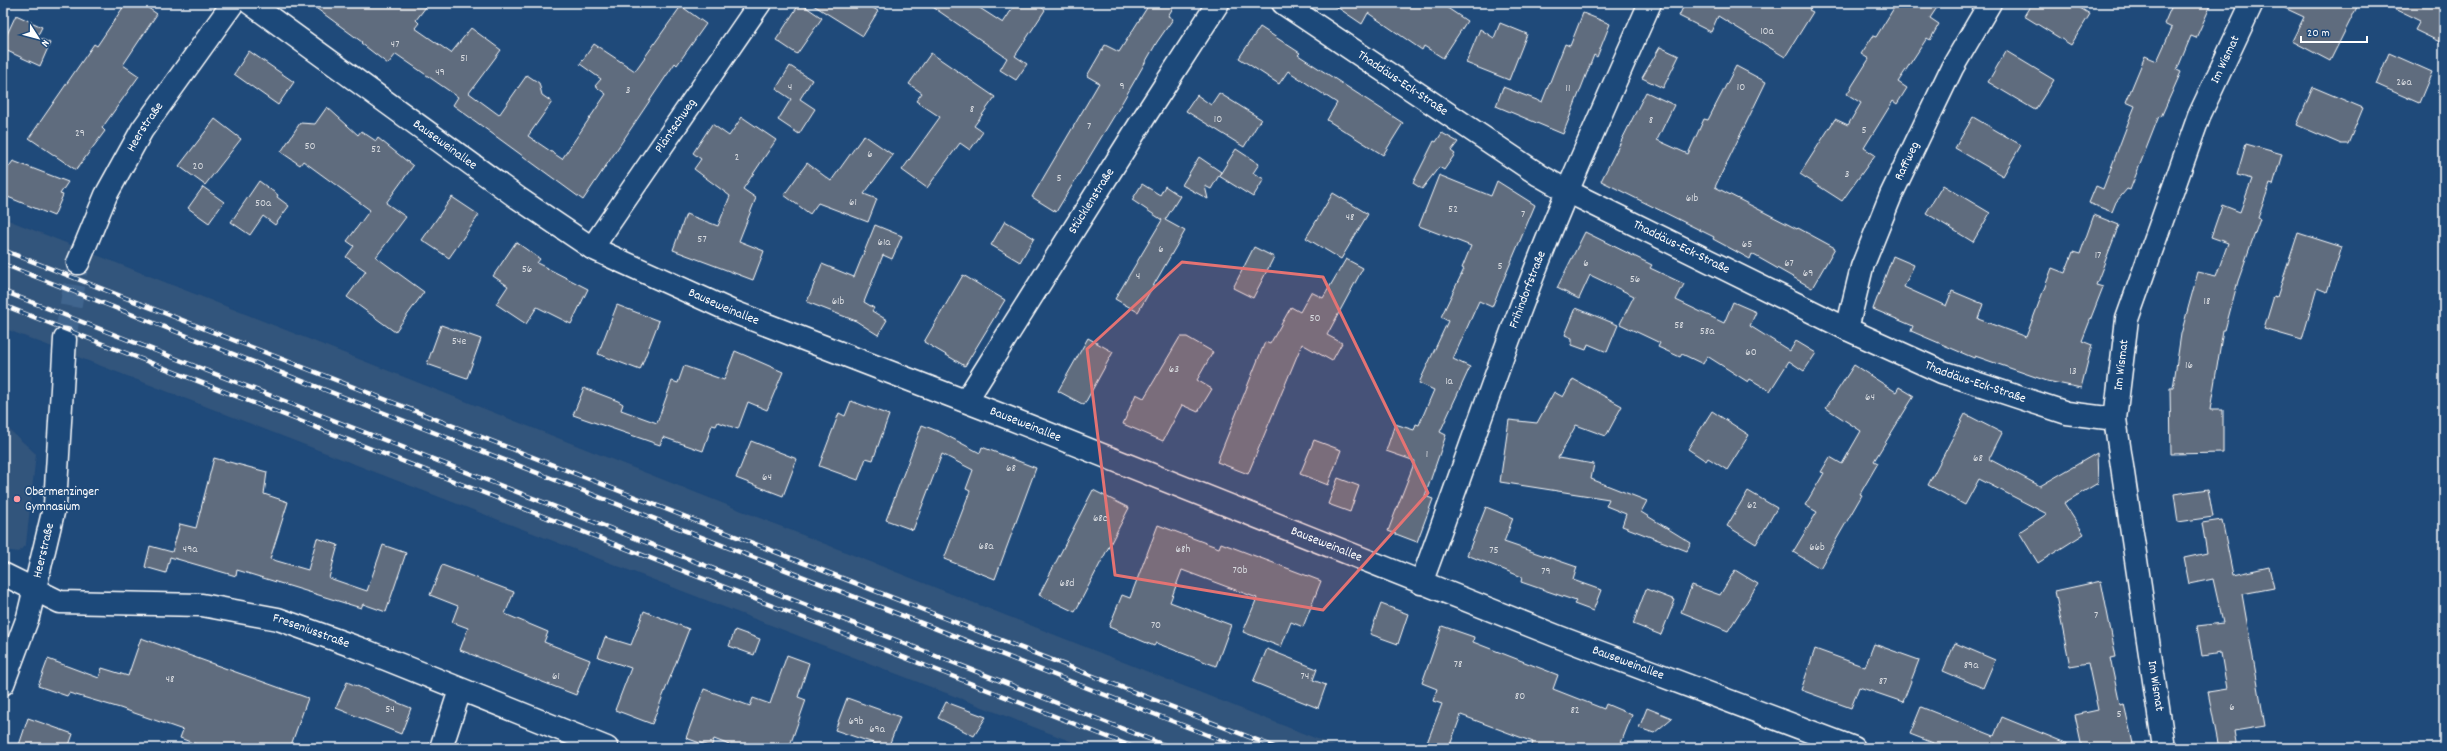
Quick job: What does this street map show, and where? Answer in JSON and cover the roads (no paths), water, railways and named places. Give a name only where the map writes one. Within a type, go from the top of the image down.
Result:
[{"type":"street","name":"Heerstraße","points":[[78,263],[106,195],[142,130],[233,3]]},
{"type":"street","name":"Bauseweinallee","points":[[250,3],[518,198],[592,248],[730,311],[966,401],[1421,583],[1854,748]]},
{"type":"street","name":"Stücklenstraße","points":[[966,401],[1140,122],[1218,3]]},
{"type":"street","name":"Thaddäus-Eck-Straße","points":[[1283,3],[1532,171],[1567,191],[1847,329],[1942,372],[2066,413],[2115,419]]},
{"type":"street","name":"Frihindorfstraße","points":[[1421,583],[1461,478],[1497,373],[1567,191],[1650,3]]},
{"type":"street","name":"Raffweg","points":[[1847,329],[1862,267],[1890,195],[1952,68],[1990,3]]},
{"type":"street","name":"Im Wismat","points":[[2164,748],[2115,419],[2127,319],[2199,116],[2252,3]]},
{"type":"street","name":"Pläntschweg","points":[[592,248],[757,4]]},
{"type":"street","name":"Heerstraße","points":[[3,684],[28,617],[55,504],[65,340]]},
{"type":"street","name":"Freseniusstraße","points":[[3,574],[60,602],[202,605],[278,619],[361,649],[607,748]]},
{"type":"street","points":[[441,748],[460,690]]},
{"type":"tunnel","points":[[65,339],[78,263]]},
{"type":"railway","points":[[3,250],[1277,748]]},
{"type":"railway","points":[[3,264],[1241,748]]},
{"type":"railway","points":[[3,291],[1172,748]]},
{"type":"railway","points":[[3,305],[1136,748]]},
{"type":"place","name":"Obermenzinger Gymnasium","points":[[17,499]]}]
